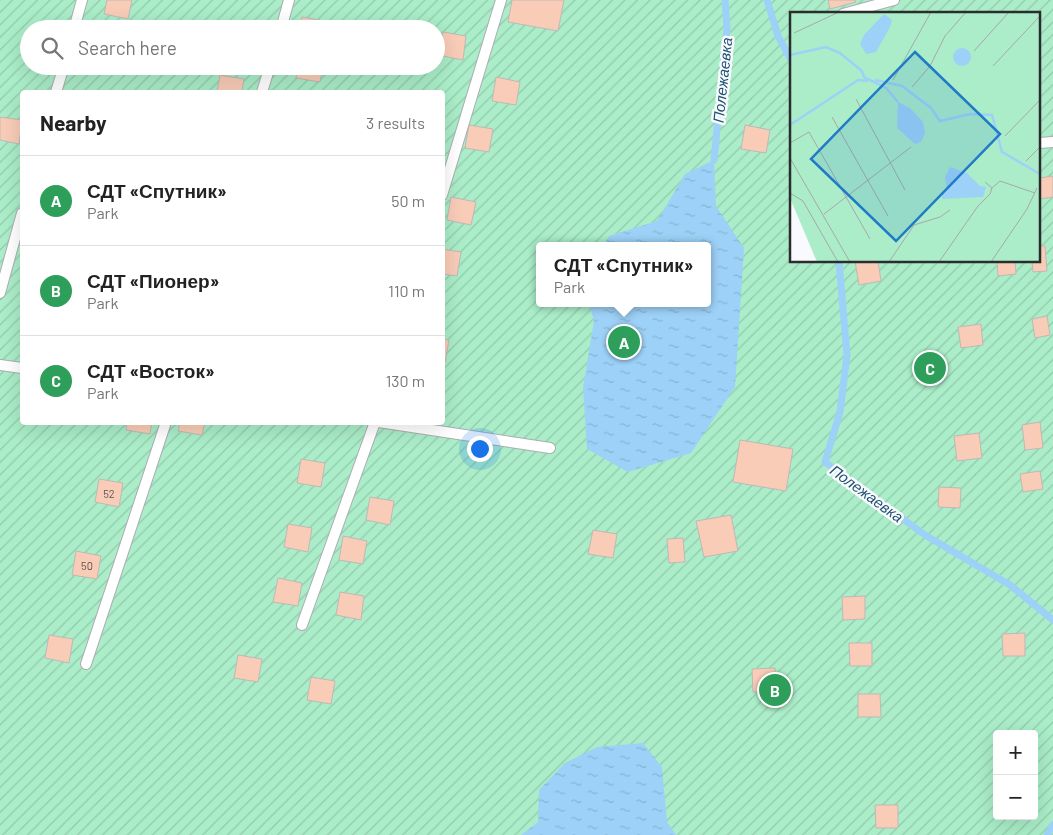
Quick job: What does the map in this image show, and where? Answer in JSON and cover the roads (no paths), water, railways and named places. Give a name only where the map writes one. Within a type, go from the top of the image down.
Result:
[{"type":"lane","points":[[76,20],[82,0]]},
{"type":"lane","points":[[283,20],[289,0]]},
{"type":"lane","points":[[445,185],[500,0]]},
{"type":"lane","points":[[850,12],[894,0]]},
{"type":"lane","points":[[57,90],[61,75]]},
{"type":"lane","points":[[263,90],[267,75]]},
{"type":"lane","points":[[1040,143],[1053,142]]},
{"type":"lane","points":[[0,293],[20,220]]},
{"type":"lane","points":[[0,365],[20,368]]},
{"type":"lane","points":[[86,664],[165,425]]},
{"type":"lane","points":[[302,625],[374,425]]},
{"type":"lane","points":[[399,425],[550,448]]},
{"type":"water","points":[[714,160],[716,206],[744,248],[735,387],[691,453],[628,472],[587,449],[583,388],[594,320],[589,307],[711,307],[711,242],[605,242],[609,236],[657,221],[685,174]]},
{"type":"water","points":[[643,743],[662,767],[667,822],[676,835],[521,835],[538,822],[539,790],[565,763],[597,747]]},
{"type":"waterway","name":"Полежаевка","points":[[714,160],[727,28],[725,0]]},
{"type":"waterway","name":"Полежаевка","points":[[767,0],[778,36],[790,58]]},
{"type":"waterway","name":"Полежаевка","points":[[839,262],[847,355],[840,412],[825,462],[925,535],[1010,585],[1053,620]]},
{"type":"waterway","name":"Полежаевка","points":[[1047,835],[1053,825]]},
{"type":"place","name":"СДТ «Спутник»","points":[[624,342]]},
{"type":"place","name":"СДТ «Восток»","points":[[930,368]]},
{"type":"place","name":"СДТ «Пионер»","points":[[775,690]]}]
